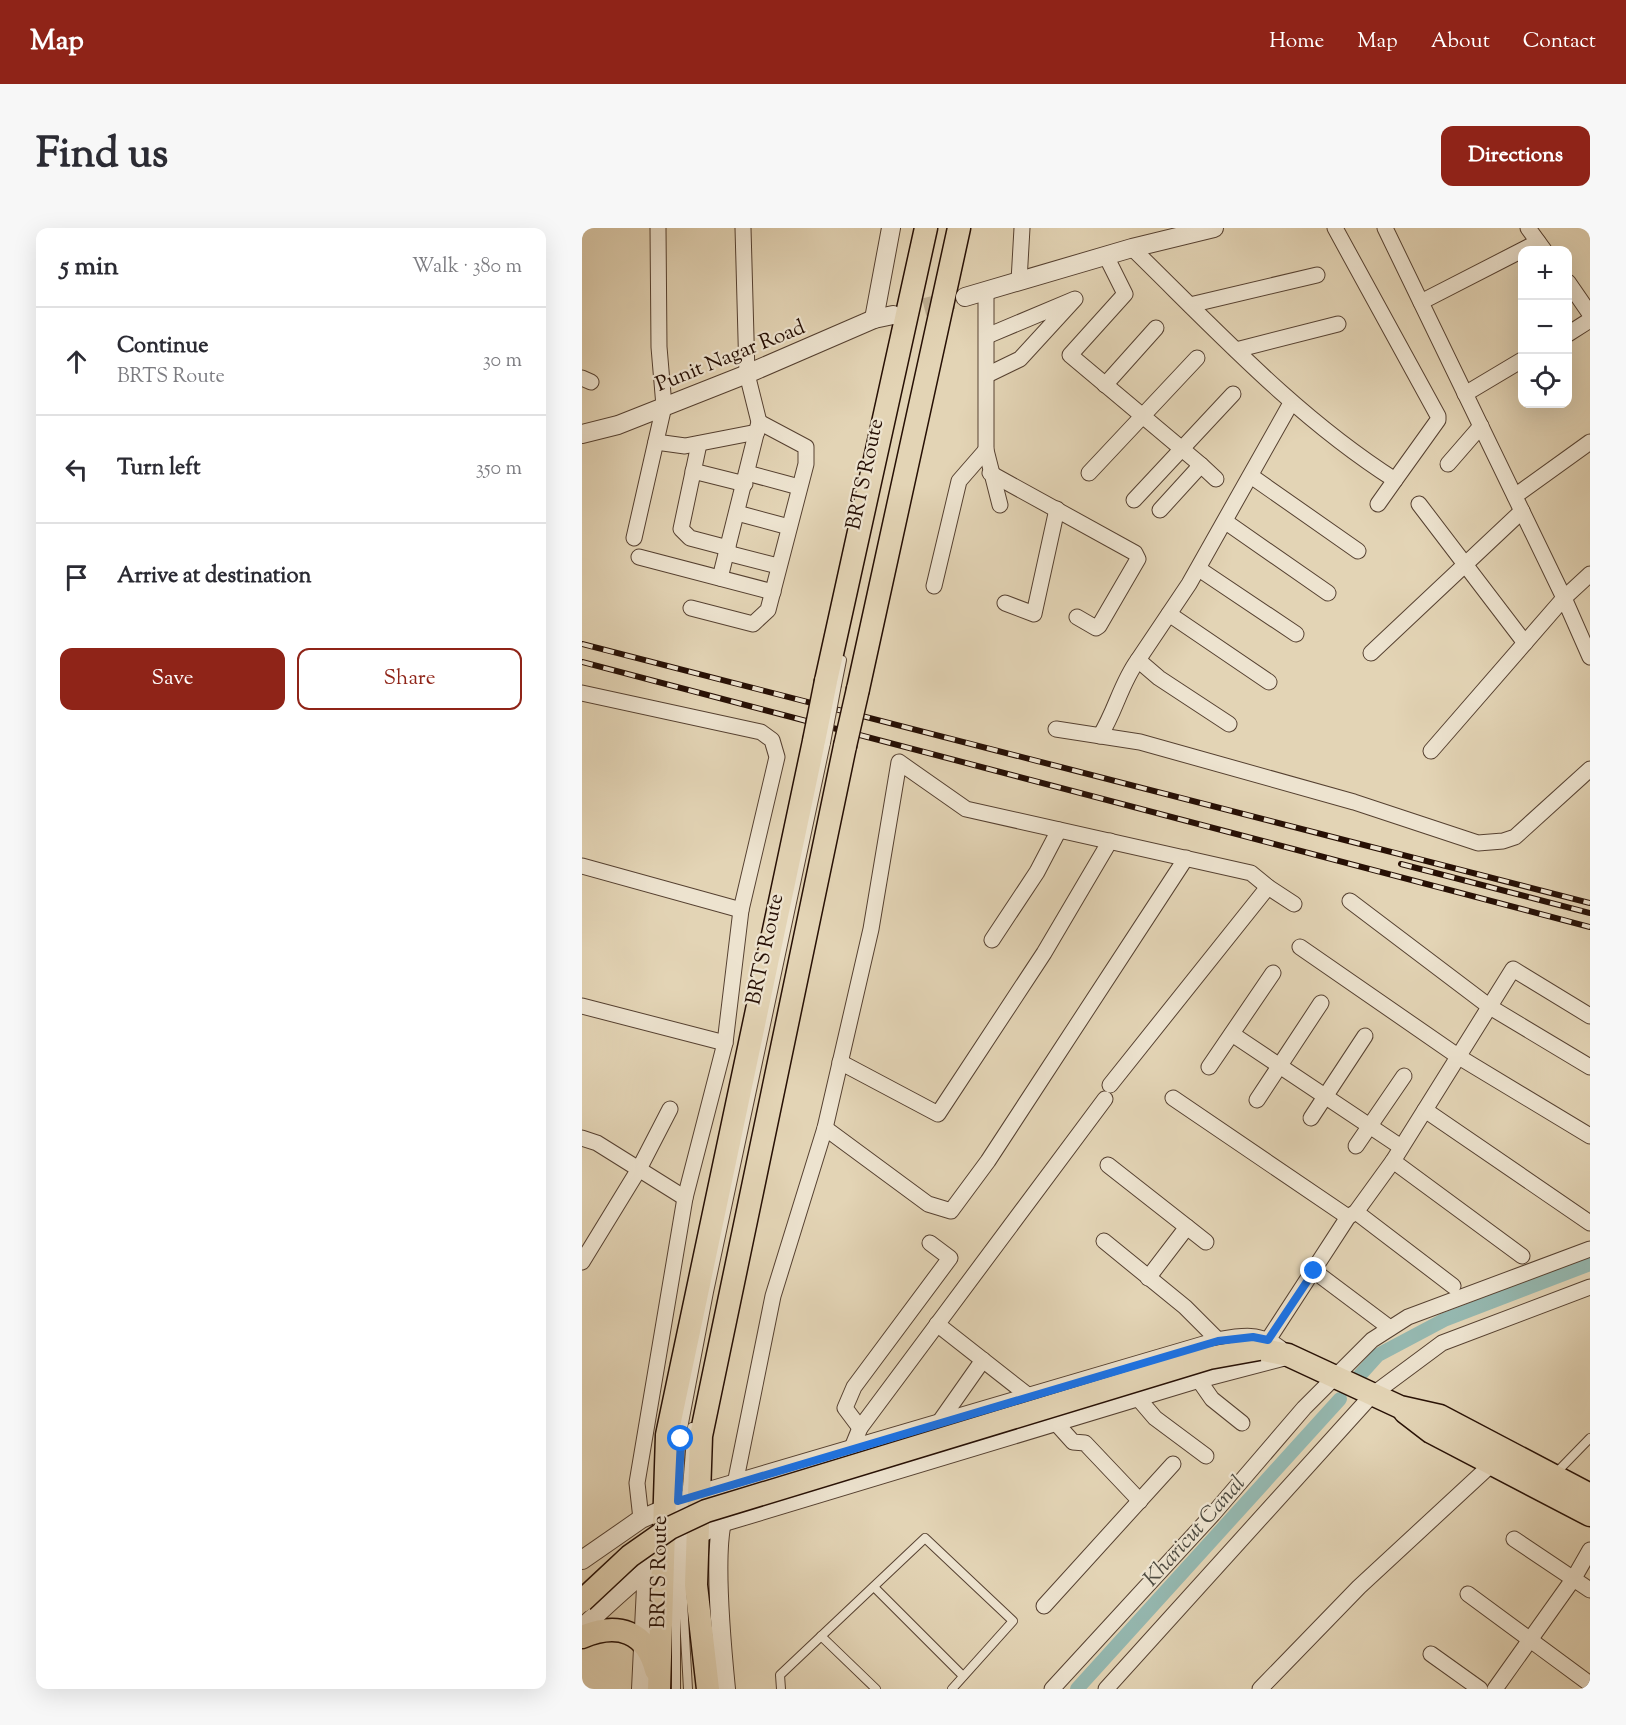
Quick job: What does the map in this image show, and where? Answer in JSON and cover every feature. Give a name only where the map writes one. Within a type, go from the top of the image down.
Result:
[{"type":"main road","points":[[662,1686],[673,1549],[682,1500],[701,1436],[926,228]]},
{"type":"main road","points":[[708,1689],[696,1585],[673,1549],[682,1500],[668,1435],[842,686],[959,228]]},
{"type":"main road","points":[[582,1601],[630,1556],[670,1528],[706,1510],[1209,1358],[1263,1345],[1400,1407],[1440,1416],[1590,1495]]},
{"type":"main road","points":[[1400,1407],[1431,1431],[1590,1515]]},
{"type":"main road","points":[[582,1637],[597,1630],[618,1628],[642,1640],[652,1654],[662,1686]]},
{"type":"street","points":[[634,538],[664,406],[659,347],[658,228]]},
{"type":"street","points":[[720,578],[758,427],[747,374],[743,228]]},
{"type":"street","points":[[874,319],[891,228]]},
{"type":"street","points":[[1019,281],[1022,228]]},
{"type":"street","points":[[964,297],[1132,248],[1214,228]]},
{"type":"street","points":[[1335,228],[1438,416],[1378,504]]},
{"type":"street","points":[[1385,228],[1564,598],[1590,657]]},
{"type":"street","points":[[1528,228],[1541,246]]},
{"type":"street","points":[[1132,248],[1292,403],[1344,446],[1395,480]]},
{"type":"street","points":[[1106,256],[1125,294],[1070,356],[1216,479]]},
{"type":"street","points":[[1421,302],[1518,257]]},
{"type":"street","points":[[1190,305],[1317,276]]},
{"type":"street","points":[[1572,288],[1590,314]]},
{"type":"street","points":[[986,291],[986,450],[1000,505]]},
{"type":"street","points":[[987,336],[1079,297],[1020,359],[987,375]]},
{"type":"street","name":"Punit Nagar Road","points":[[582,434],[618,425],[747,374],[874,319],[893,315]]},
{"type":"street","points":[[1572,331],[1590,320]]},
{"type":"street","points":[[1236,350],[1338,324]]},
{"type":"street","points":[[1105,385],[1156,328]]},
{"type":"street","points":[[1089,473],[1197,358]]},
{"type":"street","points":[[1466,394],[1518,362]]},
{"type":"street","points":[[1134,500],[1233,394]]},
{"type":"street","points":[[1100,735],[1120,697],[1126,676],[1199,569],[1292,403]]},
{"type":"street","points":[[1448,464],[1481,426]]},
{"type":"street","points":[[656,442],[685,446],[699,444],[758,427],[806,447],[806,464],[768,610],[753,624],[691,608]]},
{"type":"street","points":[[1515,496],[1590,442]]},
{"type":"street","points":[[699,444],[681,529],[690,538],[778,566]]},
{"type":"street","points":[[934,586],[959,481],[986,450]]},
{"type":"street","points":[[1160,510],[1201,465]]},
{"type":"street","points":[[693,471],[800,487]]},
{"type":"street","points":[[990,473],[1131,550],[1138,559],[1099,626],[1096,628],[1077,617]]},
{"type":"street","points":[[1251,476],[1358,551]]},
{"type":"street","points":[[1419,504],[1525,643]]},
{"type":"street","points":[[1005,603],[1034,614],[1057,509]]},
{"type":"street","points":[[1371,653],[1522,511]]},
{"type":"street","points":[[737,513],[789,527]]},
{"type":"street","points":[[1226,522],[1328,593]]},
{"type":"street","points":[[639,557],[772,592]]},
{"type":"street","points":[[1199,569],[1296,634]]},
{"type":"street","points":[[1431,751],[1564,598],[1590,574]]},
{"type":"street","points":[[1169,614],[1269,682]]},
{"type":"street","points":[[1138,660],[1229,724]]},
{"type":"street","points":[[582,693],[761,732],[776,746],[777,757],[741,910],[725,1043],[685,1198],[637,1483],[640,1519]]},
{"type":"street","points":[[1056,729],[1140,742],[1354,802],[1478,843],[1503,841],[1515,837],[1590,769]]},
{"type":"street","points":[[726,1689],[720,1563],[721,1523],[735,1484],[773,1296],[825,1128],[871,929],[899,762],[966,809],[1251,873],[1294,904]]},
{"type":"street","points":[[992,940],[1036,872],[1059,830]]},
{"type":"street","points":[[840,1062],[938,1114],[1044,953],[1110,842]]},
{"type":"street","points":[[825,1128],[928,1204],[951,1211],[987,1161],[1186,858]]},
{"type":"street","points":[[582,866],[741,910]]},
{"type":"street","points":[[851,1450],[860,1428],[1107,1092],[1268,887]]},
{"type":"street","points":[[1350,901],[1490,1007],[1590,1067]]},
{"type":"street","points":[[1300,947],[1459,1057],[1590,1136]]},
{"type":"street","points":[[582,1560],[640,1519],[682,1500],[1218,1341],[1253,1337],[1263,1345],[1352,1215],[1393,1161],[1513,969],[1590,1016]]},
{"type":"street","points":[[1209,1068],[1273,973]]},
{"type":"street","points":[[1257,1101],[1321,1003]]},
{"type":"street","points":[[582,1006],[725,1043]]},
{"type":"street","points":[[1232,1034],[1401,1147]]},
{"type":"street","points":[[1311,1118],[1365,1036]]},
{"type":"street","points":[[1356,1146],[1404,1076]]},
{"type":"street","points":[[1173,1098],[1352,1215],[1453,1286]]},
{"type":"street","points":[[582,1263],[639,1168],[670,1108]]},
{"type":"street","points":[[1425,1110],[1590,1223]]},
{"type":"street","points":[[582,1138],[597,1143],[685,1198]]},
{"type":"street","points":[[1393,1161],[1522,1256]]},
{"type":"street","points":[[1108,1165],[1206,1242]]},
{"type":"street","points":[[1148,1278],[1187,1227]]},
{"type":"street","points":[[1104,1240],[1185,1307],[1218,1341]]},
{"type":"street","points":[[860,1428],[845,1408],[854,1387],[950,1258],[930,1243]]},
{"type":"street","points":[[1052,1689],[1213,1514],[1333,1377],[1372,1340],[1408,1317],[1590,1249]]},
{"type":"street","points":[[1314,1271],[1390,1328]]},
{"type":"street","points":[[1106,1689],[1372,1395],[1442,1343],[1590,1287]]},
{"type":"street","points":[[938,1324],[1030,1397]]},
{"type":"street","points":[[582,1628],[673,1549],[721,1523],[1137,1397],[1288,1355]]},
{"type":"street","points":[[938,1424],[983,1360]]},
{"type":"street","points":[[1198,1379],[1212,1399],[1242,1423]]},
{"type":"street","points":[[1137,1397],[1155,1418],[1206,1456]]},
{"type":"street","points":[[1055,1422],[1073,1442],[1085,1443],[1140,1501]]},
{"type":"street","points":[[1260,1689],[1359,1587],[1493,1463]]},
{"type":"street","points":[[1044,1606],[1173,1464]]},
{"type":"street","points":[[1514,1539],[1590,1590]]},
{"type":"street","points":[[642,1640],[673,1549]]},
{"type":"street","points":[[1495,1689],[1574,1578],[1590,1550]]},
{"type":"street","points":[[1468,1594],[1590,1684]]},
{"type":"street","points":[[1431,1654],[1480,1689]]},
{"type":"lane","points":[[915,322],[935,228]]},
{"type":"lane","name":"BRTS Route","points":[[842,686],[894,480]]},
{"type":"lane","points":[[842,686],[844,650]]},
{"type":"lane","name":"BRTS Route","points":[[782,1002],[830,744]]},
{"type":"lane","name":"BRTS Route","points":[[682,1500],[689,1440],[706,1361]]},
{"type":"lane","points":[[1554,1475],[1590,1438]]},
{"type":"lane","points":[[781,1689],[780,1675],[925,1538],[1013,1621],[952,1689]]},
{"type":"lane","name":"BRTS Route","points":[[673,1549],[682,1583],[688,1689]]},
{"type":"lane","points":[[873,1587],[963,1676]]},
{"type":"lane","points":[[821,1636],[876,1689]]},
{"type":"waterway","name":"Kharicut Canal","points":[[1360,1375],[1378,1355],[1444,1320],[1590,1264]]},
{"type":"waterway","name":"Kharicut Canal","points":[[1077,1689],[1340,1399]]},
{"type":"tunnel","points":[[898,314],[953,300]]},
{"type":"railway","points":[[582,644],[1590,903]]},
{"type":"railway","points":[[582,662],[1590,927]]},
{"type":"railway","points":[[1401,864],[1590,913]]},
{"type":"route","points":[[681,1439],[678,1501],[1218,1341],[1253,1337],[1268,1340],[1314,1271]]}]
